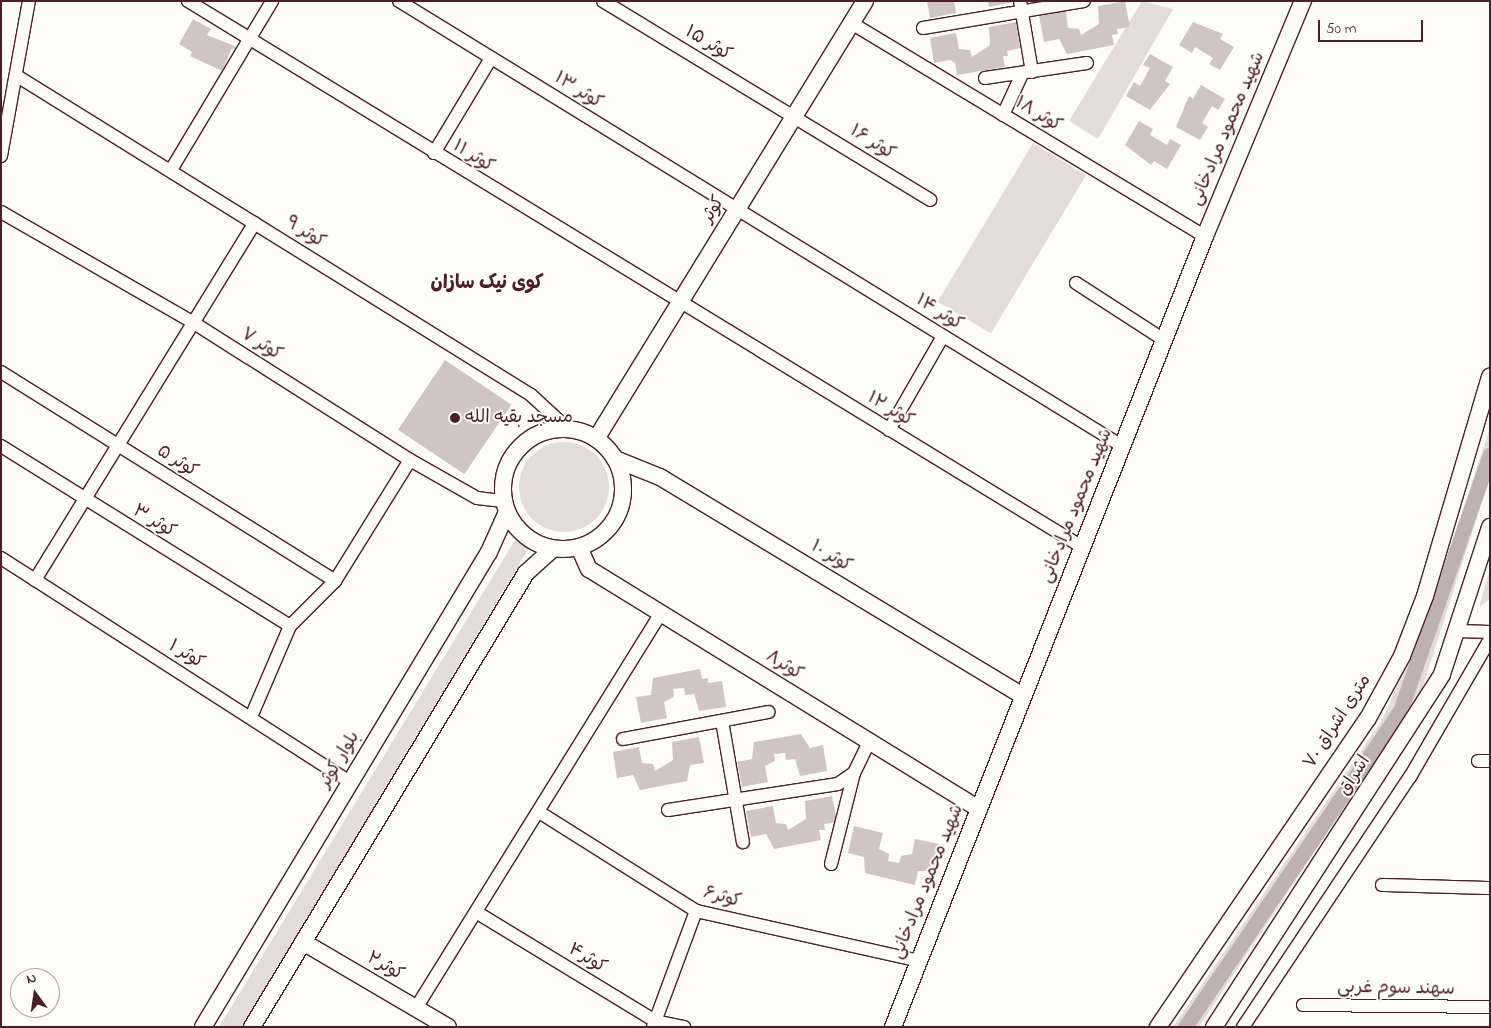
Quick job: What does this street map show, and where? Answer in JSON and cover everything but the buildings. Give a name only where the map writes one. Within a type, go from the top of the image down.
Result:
[{"type":"main road","name":"کوثر","points":[[596,438],[865,1]]},
{"type":"main road","name":"شهید محمود مرادخانی","points":[[893,1027],[1205,236],[1304,1]]},
{"type":"main road","name":"۷۰ متری اشراق","points":[[1158,1027],[1367,720],[1402,656],[1425,596],[1490,376]]},
{"type":"main road","points":[[568,429],[596,438],[615,459],[624,489],[616,519],[600,536],[579,547],[553,549],[525,536],[505,507],[505,470],[518,450],[536,435],[568,429]]},
{"type":"main road","name":"کوثر ۱۰","points":[[615,459],[660,477],[1024,696]]},
{"type":"main road","name":"بلوار کوثر","points":[[202,1027],[489,552],[505,507]]},
{"type":"main road","name":"اشراق","points":[[1214,1027],[1402,741],[1442,674],[1458,631],[1490,527]]},
{"type":"main road","name":"کوثر۸","points":[[579,547],[589,569],[979,809]]},
{"type":"main road","points":[[252,1027],[526,573],[553,549]]},
{"type":"main road","name":"کوثر۲","points":[[303,942],[448,1027]]},
{"type":"street","points":[[1,156],[17,76],[29,1]]},
{"type":"street","name":"کوثر ۱۱","points":[[188,1],[680,304]]},
{"type":"street","points":[[171,170],[272,1]]},
{"type":"street","name":"کوثر ۱۳","points":[[399,1],[738,210]]},
{"type":"street","name":"۱۵ کوثر","points":[[602,1],[795,116]]},
{"type":"street","points":[[923,28],[1021,6],[1084,1]]},
{"type":"street","points":[[1003,114],[1027,73],[1021,6]]},
{"type":"street","name":"کوثر ۱۸","points":[[852,24],[1205,236]]},
{"type":"street","points":[[434,153],[491,58]]},
{"type":"street","points":[[985,78],[1087,63]]},
{"type":"street","name":"کوثر ۹","points":[[17,76],[531,395],[568,429]]},
{"type":"street","name":"کوثر ۱۶","points":[[795,116],[930,200]]},
{"type":"street","name":"کوثر ۱۴","points":[[738,210],[1122,446]]},
{"type":"street","name":"کوثر ۷","points":[[1,212],[194,323],[410,460],[477,498],[505,507]]},
{"type":"street","points":[[35,580],[255,223]]},
{"type":"street","points":[[1076,283],[1164,340]]},
{"type":"street","name":"کوثر ۱۲","points":[[680,304],[1082,547]]},
{"type":"street","points":[[890,430],[943,336]]},
{"type":"street","name":"کوثر ۵","points":[[1,372],[335,582]]},
{"type":"street","name":"کوثر ۳","points":[[1,446],[84,500],[290,626]]},
{"type":"street","points":[[251,717],[290,626],[335,582],[410,460]]},
{"type":"street","name":"کوثر ۱","points":[[1,558],[350,782]]},
{"type":"street","points":[[416,1008],[539,812],[660,613]]},
{"type":"street","points":[[1458,631],[1490,632]]},
{"type":"street","points":[[1243,1027],[1410,777],[1490,639]]},
{"type":"street","points":[[623,739],[769,712]]},
{"type":"street","points":[[722,721],[743,842]]},
{"type":"street","points":[[831,864],[854,773],[869,742]]},
{"type":"street","points":[[668,810],[838,784],[854,773]]},
{"type":"street","name":"کوثر۶","points":[[539,812],[696,911],[919,961]]},
{"type":"street","points":[[1382,885],[1490,888]]},
{"type":"street","points":[[654,1024],[696,911]]},
{"type":"street","name":"کوثر۴","points":[[476,912],[654,1024],[684,1027]]},
{"type":"street","name":"سهند سوم غربی","points":[[1303,1005],[1490,1007]]},
{"type":"shaded area","points":[[1142,1],[1173,9],[1098,139],[1069,121]]},
{"type":"shaded area","points":[[1033,143],[1086,175],[991,334],[938,302]]},
{"type":"shaded area","points":[[1490,428],[1490,477],[1422,689],[1199,1027],[1173,1027],[1382,720],[1431,607]]},
{"type":"shaded area","points":[[564,442],[581,445],[596,455],[606,470],[609,487],[606,504],[596,519],[581,529],[564,532],[547,529],[532,519],[522,504],[519,487],[522,470],[532,455],[547,445]]},
{"type":"shaded area","points":[[515,540],[529,548],[242,1027],[219,1027]]},
{"type":"shaded area","points":[[1490,569],[1490,599],[1479,607]]},
{"type":"waterway","points":[[1185,1027],[1400,711],[1490,454]]},
{"type":"place","name":"مسجد بقیه الله","points":[[455,418]]},
{"type":"district","name":"کوی نیک سازان","points":[[487,284]]}]
